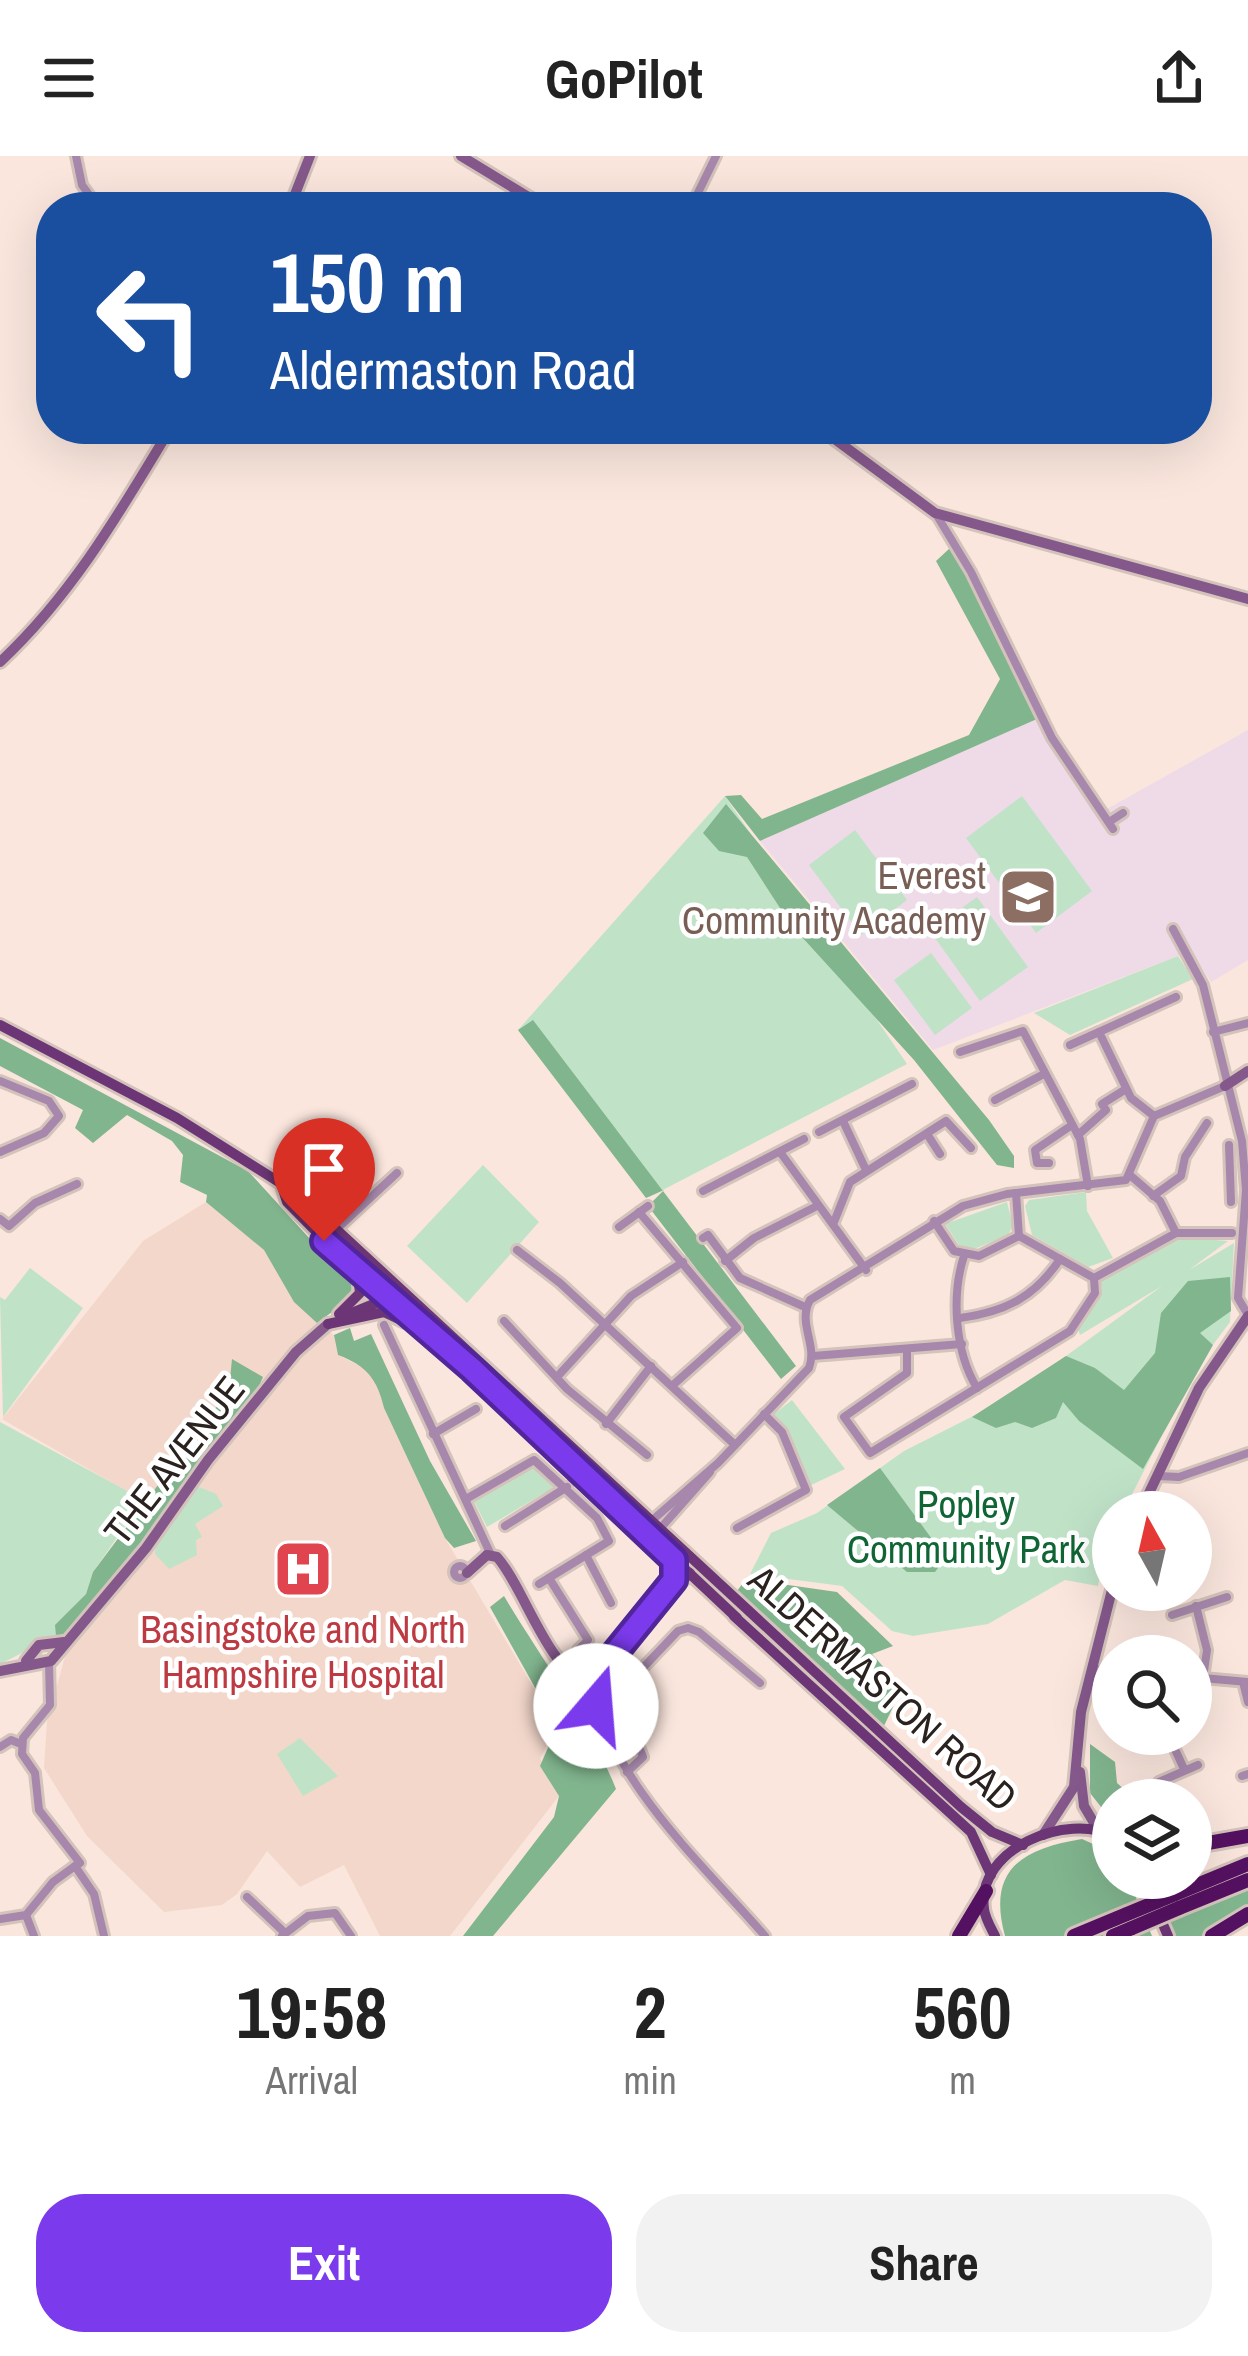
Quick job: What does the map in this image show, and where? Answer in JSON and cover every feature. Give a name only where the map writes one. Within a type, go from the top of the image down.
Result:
[{"type":"highway","points":[[1212,1842],[1248,1836]]},
{"type":"highway","points":[[1074,1936],[1176,1901],[1248,1864]]},
{"type":"highway","points":[[1176,1901],[1248,1880]]},
{"type":"highway","points":[[959,1936],[988,1883]]},
{"type":"highway","points":[[1212,1936],[1248,1914]]},
{"type":"highway","points":[[1113,1936],[1130,1920]]},
{"type":"main road","name":"ALDERMASTON ROAD","points":[[0,1025],[177,1118],[338,1228],[961,1807],[992,1832],[1023,1845]]},
{"type":"main road","name":"ALDERMASTON ROAD","points":[[283,1188],[287,1202],[358,1274],[385,1312],[472,1369],[690,1580],[971,1832],[988,1883],[984,1909],[994,1936]]},
{"type":"main road","points":[[324,1241],[338,1228]]},
{"type":"main road","points":[[360,1253],[389,1291],[385,1312]]},
{"type":"main road","points":[[328,1324],[361,1293],[358,1274]]},
{"type":"main road","points":[[328,1324],[385,1312],[404,1290]]},
{"type":"main road","name":"ALDERMASTON ROAD","points":[[657,1523],[686,1559],[690,1580]]},
{"type":"main road","name":"ALDERMASTON ROAD","points":[[690,1580],[706,1569]]},
{"type":"main road","points":[[988,1883],[1023,1845],[1073,1827],[1092,1828]]},
{"type":"main road","points":[[1152,1899],[1168,1936]]},
{"type":"street","points":[[76,156],[88,192]]},
{"type":"street","points":[[296,192],[310,156]]},
{"type":"street","points":[[461,156],[520,192]]},
{"type":"street","points":[[698,192],[716,156]]},
{"type":"street","points":[[0,662],[50,612],[102,542],[161,444]]},
{"type":"street","points":[[841,444],[935,513],[1248,599]]},
{"type":"street","points":[[935,513],[971,572],[1052,738],[1112,825],[1123,813]]},
{"type":"street","points":[[1149,1491],[1191,1407],[1248,1315],[1238,1305],[1247,1194],[1245,1141],[1226,1086],[1204,985],[1174,929]]},
{"type":"street","points":[[1070,1045],[1177,997]]},
{"type":"street","points":[[1213,1032],[1248,1023]]},
{"type":"street","points":[[960,1052],[1022,1031],[1075,1130],[1088,1186]]},
{"type":"street","points":[[1100,1031],[1126,1089],[1154,1116]]},
{"type":"street","points":[[805,1306],[934,1221],[976,1201],[1117,1184],[1131,1176],[1154,1116],[1226,1086],[1248,1071]]},
{"type":"street","points":[[995,1100],[1042,1075]]},
{"type":"street","points":[[0,1081],[49,1100],[59,1116],[44,1133],[0,1151]]},
{"type":"street","points":[[819,1132],[904,1084]]},
{"type":"street","points":[[1048,1163],[1037,1163],[1034,1150],[1106,1110],[1102,1104],[1126,1089]]},
{"type":"street","points":[[843,1121],[866,1171]]},
{"type":"street","points":[[834,1222],[850,1182],[927,1134],[952,1121],[971,1148]]},
{"type":"street","points":[[1153,1196],[1181,1176],[1207,1123]]},
{"type":"street","points":[[927,1134],[940,1154]]},
{"type":"street","points":[[706,1186],[804,1139]]},
{"type":"street","points":[[1229,1145],[1231,1202]]},
{"type":"street","points":[[780,1151],[866,1270]]},
{"type":"street","points":[[1230,1166],[1246,1166]]},
{"type":"street","points":[[338,1228],[398,1173]]},
{"type":"street","points":[[1131,1176],[1153,1196],[1176,1232]]},
{"type":"street","points":[[0,1219],[9,1226],[35,1203],[77,1184]]},
{"type":"street","points":[[1016,1193],[1019,1236]]},
{"type":"street","points":[[725,1261],[754,1238],[817,1206]]},
{"type":"street","points":[[619,1227],[644,1209],[737,1333],[674,1384]]},
{"type":"street","points":[[934,1221],[964,1256],[979,1256],[1019,1236]]},
{"type":"street","points":[[1094,1278],[1176,1232],[1232,1233]]},
{"type":"street","points":[[703,1238],[708,1235],[740,1278],[805,1306]]},
{"type":"street","points":[[1019,1236],[1094,1278]]},
{"type":"street","points":[[517,1250],[674,1384],[734,1444]]},
{"type":"street","points":[[964,1256],[956,1279],[959,1318],[964,1366],[977,1388]]},
{"type":"street","points":[[516,1268],[526,1258]]},
{"type":"street","points":[[959,1318],[1013,1306],[1046,1280],[1060,1258]]},
{"type":"street","points":[[557,1378],[632,1296],[682,1262]]},
{"type":"street","points":[[907,1351],[907,1373],[844,1417],[870,1453],[1070,1331],[1095,1293],[1094,1278]]},
{"type":"street","points":[[1238,1285],[1248,1297]]},
{"type":"street","points":[[805,1306],[813,1357]]},
{"type":"street","points":[[385,1312],[400,1363],[489,1555],[509,1573],[566,1671],[593,1680]]},
{"type":"street","points":[[504,1321],[557,1378],[646,1455]]},
{"type":"street","name":"THE AVENUE","points":[[3,1670],[44,1657],[71,1637],[296,1352],[328,1324]]},
{"type":"street","points":[[1191,1407],[1248,1330]]},
{"type":"street","points":[[646,1534],[813,1357],[962,1344]]},
{"type":"street","points":[[400,1363],[410,1358]]},
{"type":"street","points":[[606,1424],[651,1366]]},
{"type":"street","points":[[433,1434],[476,1409]]},
{"type":"street","points":[[737,1528],[753,1514],[806,1490],[782,1432],[764,1414]]},
{"type":"street","points":[[1156,1476],[1179,1477],[1248,1453]]},
{"type":"street","points":[[466,1499],[534,1460],[598,1518],[608,1540],[539,1584]]},
{"type":"street","points":[[506,1526],[567,1487]]},
{"type":"street","points":[[466,1570],[489,1555]]},
{"type":"street","points":[[586,1555],[611,1603]]},
{"type":"street","points":[[609,1662],[674,1580],[674,1560]]},
{"type":"street","points":[[549,1577],[592,1639],[578,1649]]},
{"type":"street","points":[[593,1680],[690,1580]]},
{"type":"street","points":[[647,1614],[690,1580]]},
{"type":"street","points":[[1212,1601],[1227,1597]]},
{"type":"street","points":[[1172,1615],[1183,1611]]},
{"type":"street","points":[[627,1772],[643,1757],[618,1694],[678,1631],[699,1632],[760,1683]]},
{"type":"street","points":[[21,1744],[48,1712],[51,1681],[44,1657]]},
{"type":"street","points":[[1043,1835],[1067,1804],[1092,1673]]},
{"type":"street","points":[[1212,1679],[1246,1682],[1248,1702]]},
{"type":"street","points":[[593,1680],[601,1726],[627,1772],[765,1936]]},
{"type":"street","points":[[0,1747],[11,1740],[21,1744],[37,1781],[39,1810],[80,1863],[53,1882],[26,1915],[0,1918]]},
{"type":"street","points":[[1178,1755],[1184,1769]]},
{"type":"street","points":[[1078,1757],[1084,1807],[1092,1820]]},
{"type":"street","points":[[1165,1779],[1198,1765]]},
{"type":"street","points":[[75,1867],[94,1894],[104,1936]]},
{"type":"street","points":[[247,1898],[283,1934],[308,1916],[335,1912],[351,1936]]},
{"type":"street","points":[[26,1915],[34,1936]]},
{"type":"shaded area","name":"Everest Community Academy","points":[[1037,719],[1098,814],[1248,730],[1248,960],[1211,982],[1193,954],[1178,956],[933,1050],[760,841]]},
{"type":"shaded area","name":"Basingstoke and North Hampshire Hospital","points":[[206,1202],[264,1250],[317,1323],[334,1335],[338,1355],[368,1370],[379,1386],[384,1408],[445,1538],[557,1727],[540,1758],[559,1796],[450,1936],[380,1936],[344,1865],[300,1887],[267,1851],[237,1894],[222,1905],[164,1912],[87,1836],[44,1768],[47,1721],[65,1657],[145,1561],[130,1493],[2,1419],[143,1241]]},
{"type":"green space","points":[[950,548],[972,579],[1037,719],[760,841],[725,796],[741,795],[762,819],[969,735],[1000,679],[936,561]]},
{"type":"green space","points":[[725,796],[907,1064],[649,1197],[518,1030]]},
{"type":"green space","points":[[1022,796],[1092,891],[1036,933],[966,838]]},
{"type":"green space","points":[[726,804],[989,1120],[1014,1156],[1014,1168],[997,1165],[914,1060],[791,925],[747,857],[719,851],[703,833]]},
{"type":"green space","points":[[855,830],[907,900],[861,935],[809,865]]},
{"type":"green space","points":[[977,897],[1028,967],[980,1001],[930,931]]},
{"type":"green space","points":[[931,953],[972,1008],[935,1035],[894,980]]},
{"type":"green space","points":[[1178,956],[1193,979],[1070,1035],[1034,1013]]},
{"type":"green space","points":[[533,1020],[663,1191],[646,1198],[518,1030]]},
{"type":"green space","points":[[0,1038],[248,1171],[352,1285],[351,1298],[317,1323],[294,1302],[264,1250],[206,1202],[207,1195],[180,1182],[183,1155],[172,1141],[127,1115],[93,1143],[75,1128],[83,1110],[0,1066]]},
{"type":"green space","points":[[483,1165],[539,1222],[467,1303],[407,1246]]},
{"type":"green space","points":[[663,1191],[796,1366],[781,1379],[648,1206]]},
{"type":"green space","points":[[1086,1192],[1087,1211],[1113,1258],[1088,1267],[1032,1235],[1025,1206],[1029,1200]]},
{"type":"green space","points":[[1007,1202],[1013,1226],[1008,1235],[972,1250],[961,1248],[945,1224]]},
{"type":"green space","name":"Popley Community Park","points":[[1176,1237],[1228,1241],[1189,1270],[1234,1243],[1230,1322],[1197,1366],[1134,1491],[1092,1491],[1092,1585],[1065,1580],[988,1624],[913,1636],[892,1631],[842,1586],[750,1574],[771,1533],[817,1513],[904,1451],[1007,1399],[1162,1286],[1080,1335],[1078,1329],[1102,1289],[1099,1280]]},
{"type":"green space","points":[[30,1268],[83,1308],[3,1417],[0,1297],[5,1300]]},
{"type":"green space","points":[[1230,1277],[1231,1311],[1200,1333],[1213,1345],[1143,1469],[1079,1421],[1063,1402],[1056,1418],[1032,1428],[1015,1422],[996,1428],[972,1417],[1066,1356],[1095,1368],[1124,1390],[1155,1353],[1161,1313],[1188,1281]]},
{"type":"green space","points":[[350,1328],[354,1341],[371,1334],[430,1461],[476,1541],[454,1548],[445,1538],[374,1381],[338,1355],[334,1335]]},
{"type":"green space","points":[[232,1359],[263,1377],[257,1391],[89,1612],[67,1633],[56,1636],[55,1625],[86,1594],[93,1572],[229,1390]]},
{"type":"green space","points":[[792,1400],[845,1469],[807,1487],[775,1422],[774,1414]]},
{"type":"green space","points":[[0,1422],[131,1493],[134,1513],[93,1572],[86,1594],[56,1625],[56,1636],[0,1664]]},
{"type":"green space","points":[[531,1463],[553,1479],[553,1488],[487,1527],[473,1499]]},
{"type":"green space","points":[[880,1468],[940,1550],[941,1564],[935,1572],[907,1572],[827,1505]]},
{"type":"green space","points":[[197,1486],[216,1494],[223,1506],[195,1524],[202,1537],[196,1540],[197,1555],[169,1569],[155,1554],[156,1543]]},
{"type":"green space","points":[[746,1579],[837,1592],[893,1646],[872,1654],[902,1688],[883,1728],[737,1591]]},
{"type":"green space","points":[[504,1596],[579,1715],[616,1789],[493,1936],[463,1936],[554,1817],[559,1796],[540,1766],[557,1727],[490,1607]]},
{"type":"green space","points":[[300,1738],[338,1776],[303,1796],[277,1754]]},
{"type":"green space","points":[[1090,1744],[1092,1755],[1105,1755],[1115,1762],[1117,1779],[1092,1779],[1090,1793]]},
{"type":"green space","points":[[1082,1839],[1092,1844],[1092,1899],[1137,1899],[1152,1936],[1005,1936],[1001,1894],[1005,1879],[1026,1857]]},
{"type":"green space","points":[[1248,1888],[1248,1908],[1206,1936],[1172,1936],[1167,1923]]},
{"type":"place","name":"Everest Community Academy","points":[[1028,897]]},
{"type":"place","name":"Basingstoke and North Hampshire Hospital","points":[[303,1569]]},
{"type":"route","points":[[324,1241],[472,1369],[674,1560],[674,1580],[593,1680],[596,1706]]}]
